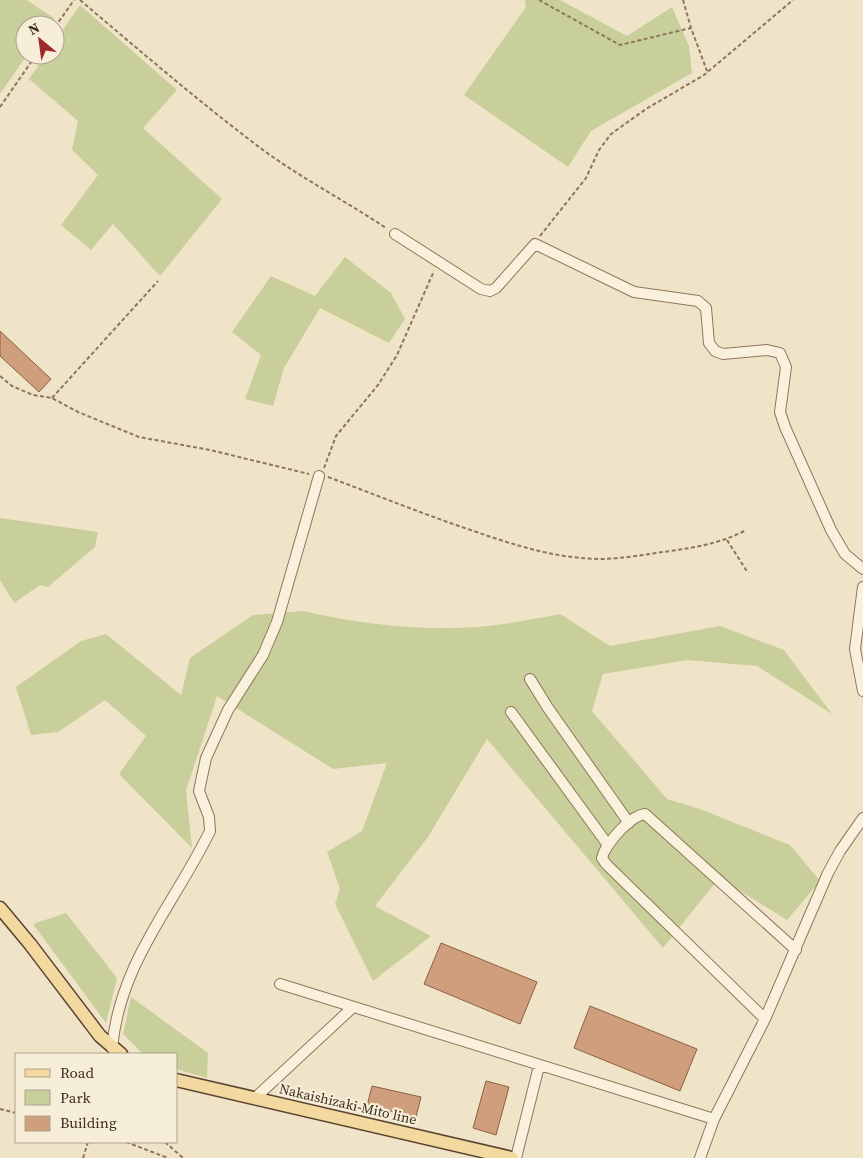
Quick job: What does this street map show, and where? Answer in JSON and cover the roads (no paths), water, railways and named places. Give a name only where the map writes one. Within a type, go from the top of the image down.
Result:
[{"type":"main road","points":[[2,914],[116,1051]]},
{"type":"main road","name":"Nakaishizaki-Mito line","points":[[178,1080],[512,1158]]},
{"type":"street","points":[[395,234],[481,289],[490,291],[496,288],[535,244],[634,292],[698,301],[706,308],[709,343],[716,351],[723,354],[767,350],[780,354],[786,367],[780,412],[785,427],[831,530],[845,554],[863,569]]},
{"type":"street","points":[[116,1051],[124,990],[138,955],[210,831],[209,817],[200,791],[206,758],[228,710],[263,655],[276,622],[319,476]]},
{"type":"street","points":[[863,587],[855,650],[863,691]]},
{"type":"street","points":[[530,679],[548,708],[629,823]]},
{"type":"street","points":[[511,712],[608,845]]},
{"type":"street","points":[[765,1019],[606,864],[602,858],[608,845],[629,823],[639,815],[645,814],[796,950]]},
{"type":"street","points":[[700,1158],[714,1118],[765,1019],[828,873],[840,851],[863,818]]},
{"type":"street","points":[[280,984],[539,1066],[714,1118]]},
{"type":"street","points":[[255,1098],[352,1008]]},
{"type":"street","points":[[516,1158],[539,1066]]}]
